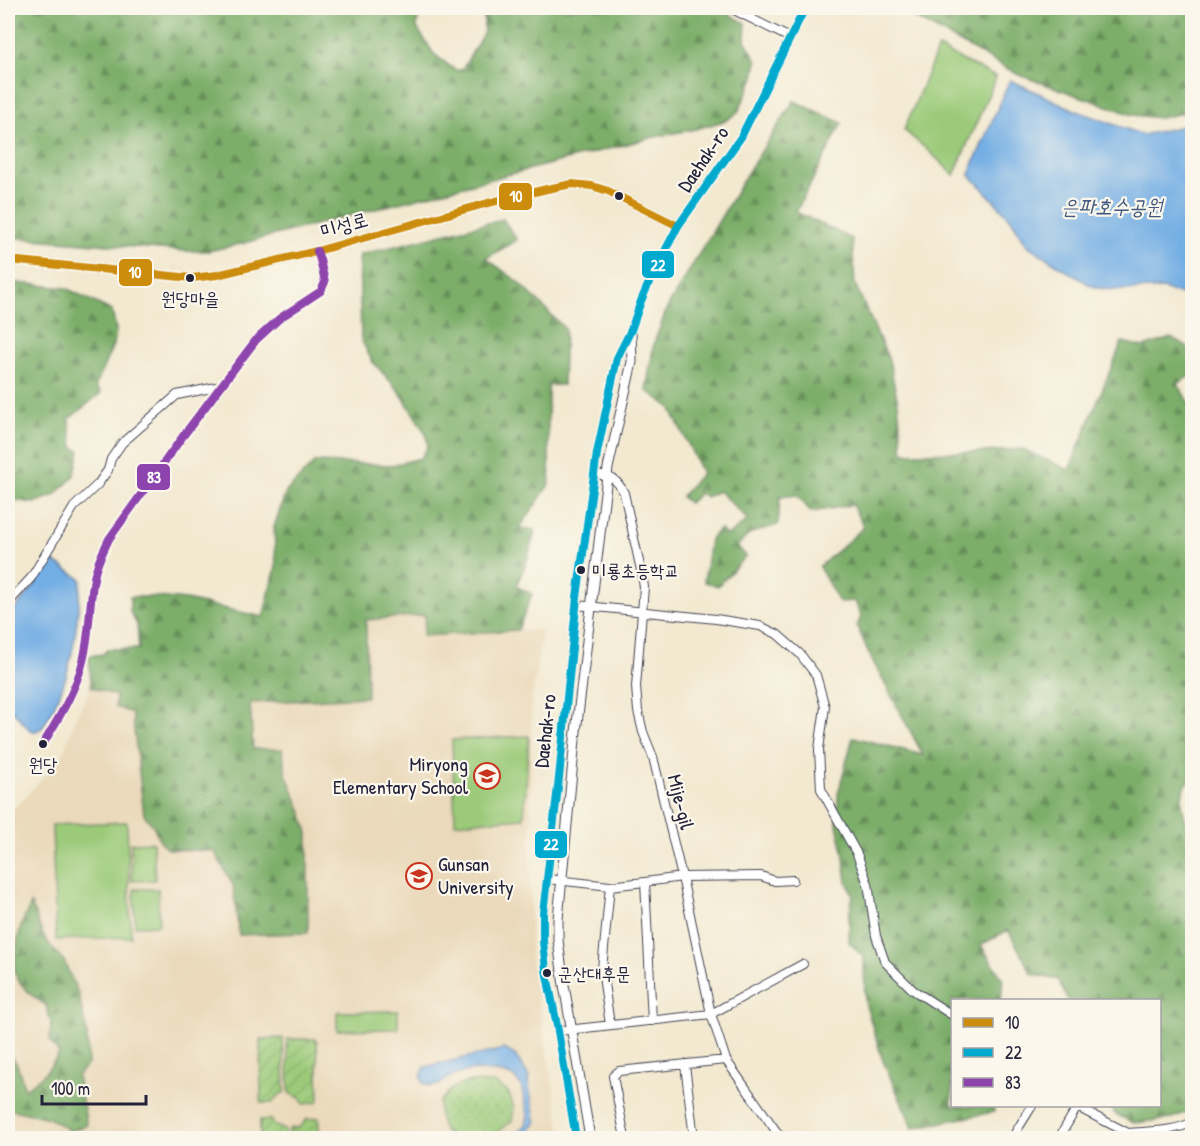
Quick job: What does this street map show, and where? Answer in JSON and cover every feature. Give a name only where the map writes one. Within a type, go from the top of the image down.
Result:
[{"type":"street","points":[[730,8],[790,38]]},
{"type":"street","name":"Daehak-ro","points":[[576,1138],[548,982],[543,941],[543,913],[576,605],[594,472],[610,387],[617,358],[631,330],[641,300],[678,226],[741,137],[805,8]]},
{"type":"street","name":"미성로","points":[[8,260],[192,278],[217,275],[317,251],[488,203],[572,184],[592,186],[608,191],[678,226]]},
{"type":"street","points":[[43,744],[80,670],[94,576],[109,539],[256,340],[280,318],[321,291],[325,282],[317,251]]},
{"type":"street","name":"Daehak-ro","points":[[590,1138],[571,1030],[558,940],[558,919],[575,740],[607,476],[632,362],[631,330]]},
{"type":"street","points":[[8,603],[31,578],[74,507],[98,484],[108,470],[111,459],[122,443],[177,395],[221,386]]},
{"type":"street","points":[[594,472],[607,476]]},
{"type":"street","name":"Mije-gil","points":[[607,476],[615,479],[624,493],[642,575],[644,587],[636,687],[638,711],[653,758],[682,876],[711,1014],[726,1060],[781,1138]]},
{"type":"street","points":[[576,605],[760,626],[777,634],[800,654],[816,675],[825,707],[819,749],[821,789],[857,854],[868,884],[876,936],[885,962],[913,990],[951,1014]]},
{"type":"street","points":[[547,879],[610,886],[682,876],[761,876],[775,881],[793,879]]},
{"type":"street","points":[[645,882],[652,1021]]},
{"type":"street","points":[[610,886],[602,969],[610,1025]]},
{"type":"street","points":[[558,1032],[711,1014],[803,964]]},
{"type":"street","points":[[625,1138],[613,1076],[619,1071],[726,1060]]},
{"type":"street","points":[[684,1065],[694,1138]]},
{"type":"street","points":[[1012,1138],[1031,1107]]},
{"type":"street","points":[[1059,1138],[1075,1107]]},
{"type":"street","points":[[1078,1107],[1138,1138]]},
{"type":"street","points":[[1129,1133],[1167,1130],[1192,1122]]},
{"type":"shaded area","name":"Gunsan University","points":[[425,615],[424,636],[518,630],[542,631],[531,708],[530,954],[562,1138],[8,1138],[8,812],[18,805],[62,757],[76,717],[91,687],[116,696],[132,713],[144,815],[167,849],[214,851],[233,885],[239,935],[308,933],[308,833],[286,774],[282,749],[253,749],[249,702],[367,697],[366,620]]},
{"type":"green space","points":[[8,8],[415,8],[418,16],[417,28],[434,54],[455,70],[462,70],[484,32],[484,8],[720,8],[746,23],[745,40],[757,61],[754,77],[738,112],[727,120],[236,245],[208,251],[185,251],[8,237]]},
{"type":"green space","points":[[897,8],[1192,8],[1192,111],[1160,118],[1133,115],[1019,75]]},
{"type":"green space","points":[[938,48],[996,77],[954,175],[904,130]]},
{"type":"green space","points":[[794,101],[842,123],[796,212],[852,239],[855,284],[889,360],[898,403],[903,453],[1022,449],[1069,470],[1122,342],[1143,347],[1171,338],[1188,347],[1192,354],[1192,374],[1178,384],[1192,409],[1192,557],[1189,560],[1192,569],[1192,779],[1186,785],[1182,800],[1192,841],[1192,1110],[1170,1119],[1134,1123],[1115,1114],[1111,1107],[1161,1107],[1161,999],[1068,999],[1058,980],[1032,974],[1008,930],[981,945],[1003,980],[1001,999],[951,999],[951,1107],[993,1107],[994,1112],[913,1128],[883,1061],[865,1002],[864,958],[849,942],[849,916],[853,895],[847,882],[837,825],[838,794],[853,737],[923,755],[870,656],[857,626],[861,617],[855,601],[839,602],[819,567],[864,527],[852,505],[811,512],[797,495],[780,497],[778,525],[751,533],[737,546],[746,556],[718,586],[704,582],[710,539],[720,529],[727,536],[748,520],[719,491],[706,497],[700,493],[689,503],[681,497],[702,473],[670,407],[646,390],[654,343],[668,306],[748,172]]},
{"type":"green space","points":[[503,219],[517,240],[486,258],[520,283],[565,329],[563,385],[548,385],[550,483],[519,529],[535,530],[527,561],[516,586],[532,594],[518,630],[423,636],[425,615],[366,620],[367,697],[250,703],[253,749],[282,749],[286,774],[308,833],[308,933],[239,935],[233,885],[214,851],[167,849],[144,815],[132,713],[115,707],[116,696],[91,687],[89,656],[103,654],[108,649],[139,649],[137,624],[130,612],[130,597],[186,600],[263,617],[276,567],[274,527],[286,492],[315,462],[392,465],[421,458],[428,446],[426,434],[400,392],[372,361],[361,339],[359,255]]},
{"type":"green space","points":[[8,282],[66,288],[112,311],[116,329],[115,340],[95,387],[101,393],[69,419],[73,447],[80,451],[74,476],[55,495],[34,503],[8,499]]},
{"type":"green space","points":[[529,736],[524,818],[455,823],[452,740]]},
{"type":"green space","points":[[127,822],[131,937],[56,940],[52,825]]},
{"type":"green space","points":[[153,842],[155,880],[132,881],[131,843]]},
{"type":"green space","points":[[134,889],[158,889],[159,925],[135,926]]},
{"type":"green space","points":[[31,904],[42,933],[64,961],[78,993],[87,1033],[88,1064],[77,1076],[87,1125],[70,1131],[49,1118],[8,1109],[8,1052],[17,1064],[25,1089],[44,1074],[59,1054],[50,1041],[51,1022],[46,1005],[23,987],[15,972],[20,931]]},
{"type":"green space","points":[[398,1011],[398,1029],[337,1030],[337,1012]]},
{"type":"green space","points":[[283,1038],[285,1092],[272,1103],[261,1103],[260,1039]]},
{"type":"green space","points":[[287,1039],[315,1039],[317,1042],[319,1099],[317,1102],[304,1104],[300,1098],[289,1093]]},
{"type":"green space","points":[[468,1082],[494,1083],[509,1093],[514,1108],[512,1121],[492,1136],[456,1138],[444,1131],[439,1116],[439,1103],[451,1089]]},
{"type":"green space","points":[[319,1118],[319,1138],[289,1138],[289,1129],[300,1127],[307,1119]]},
{"type":"green space","points":[[260,1120],[272,1120],[274,1125],[285,1130],[286,1138],[260,1138]]},
{"type":"water","name":"은파호수공원","points":[[1010,80],[1077,111],[1143,135],[1192,124],[1192,298],[1163,289],[1098,288],[1027,245],[1011,219],[969,174]]},
{"type":"water","points":[[50,559],[81,579],[75,637],[66,675],[52,711],[42,728],[31,731],[8,706],[8,617],[35,585]]},
{"type":"water","points":[[504,1049],[515,1055],[529,1076],[528,1082],[536,1122],[525,1134],[514,1138],[510,1138],[526,1125],[528,1114],[521,1086],[514,1077],[503,1073],[467,1071],[446,1079],[439,1085],[430,1086],[423,1083],[421,1077],[425,1067]]},
{"type":"transit line","name":"22","points":[[576,1138],[546,970],[543,913],[577,597],[597,453],[617,358],[631,330],[651,278],[678,226],[741,137],[805,8]]},
{"type":"transit line","name":"10","points":[[8,260],[192,278],[217,275],[317,251],[488,203],[572,184],[592,186],[608,191],[678,226]]},
{"type":"transit line","name":"83","points":[[43,744],[66,704],[80,672],[87,640],[95,573],[109,539],[256,340],[280,318],[321,291],[325,282],[317,251]]},
{"type":"place","name":"원당마을","points":[[190,278]]},
{"type":"place","name":"미룡초등학교","points":[[581,570]]},
{"type":"place","name":"원당","points":[[43,744]]},
{"type":"place","name":"Miryong Elementary School","points":[[487,776]]},
{"type":"place","name":"Gunsan University","points":[[419,876]]},
{"type":"place","name":"군산대후문","points":[[547,973]]}]
